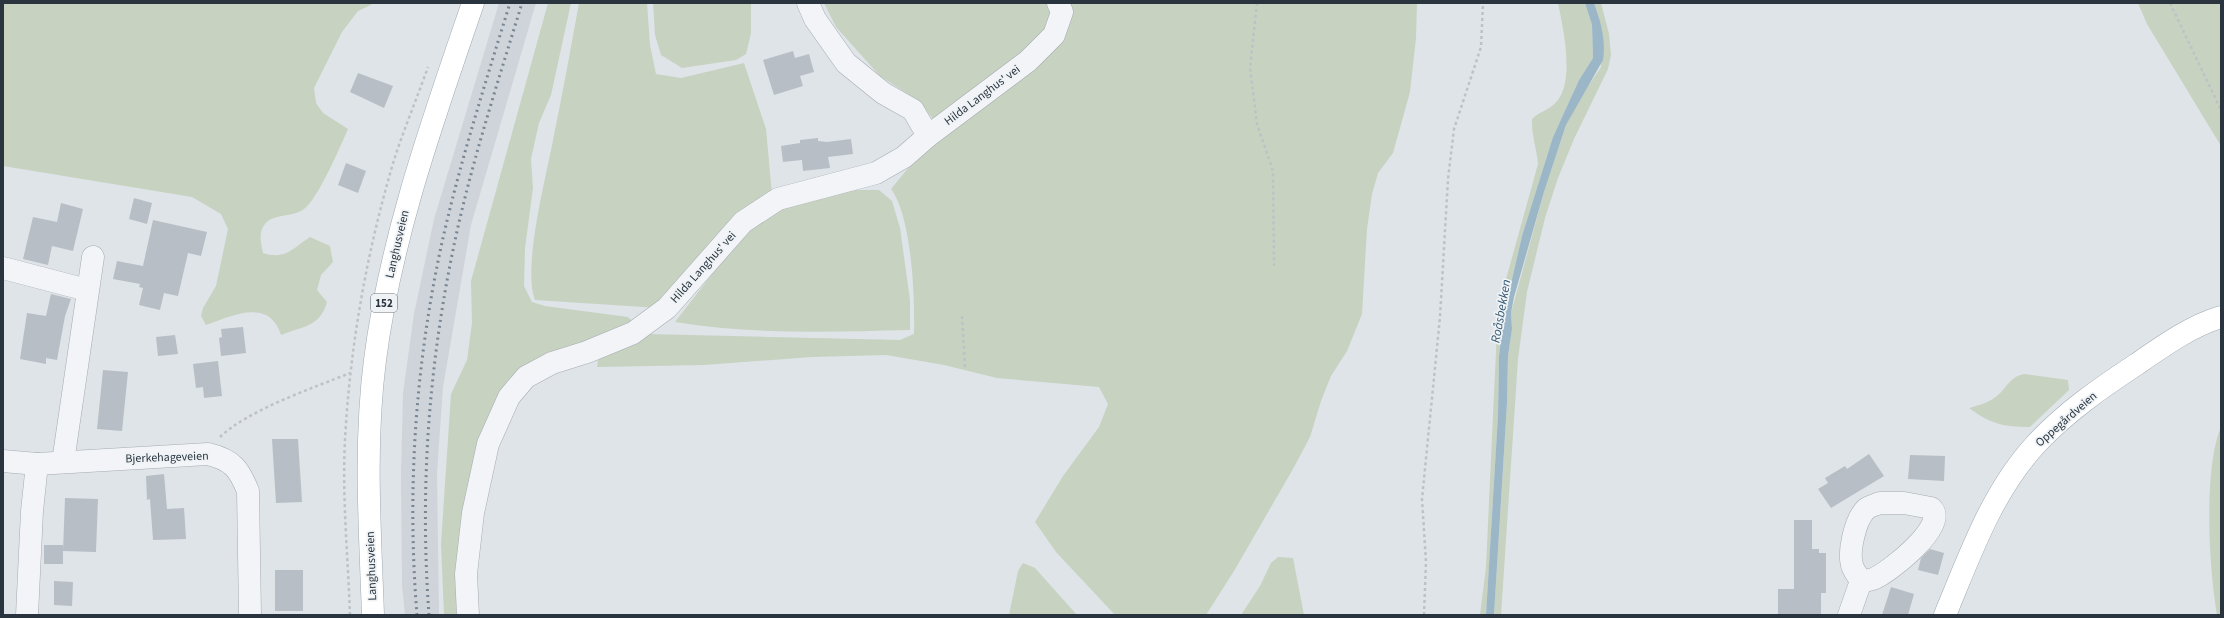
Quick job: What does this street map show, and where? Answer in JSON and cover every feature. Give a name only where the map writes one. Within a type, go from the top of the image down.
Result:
[{"type":"main road","name":"Langhusveien","points":[[373,615],[368,442],[375,360],[384,304],[403,215],[430,129],[473,3]]},
{"type":"main road","name":"Oppegårdveien","points":[[1945,615],[1986,519],[2009,480],[2037,443],[2072,411],[2118,376],[2183,335],[2221,317]]},
{"type":"street","points":[[808,3],[815,19],[846,63],[883,93],[913,110],[928,136]]},
{"type":"street","name":"Hilda Langhus' vei","points":[[468,615],[466,574],[473,513],[488,444],[509,397],[526,377],[552,363],[587,352],[633,333],[667,308],[743,222],[778,199],[876,173],[904,157],[928,136],[1028,61],[1054,35],[1062,12],[1058,3]]},
{"type":"street","points":[[63,462],[93,257]]},
{"type":"street","points":[[3,268],[87,290]]},
{"type":"street","name":"Bjerkehageveien","points":[[3,461],[37,464],[208,454],[220,457],[232,464],[240,473],[248,492],[250,615]]},
{"type":"street","points":[[27,615],[32,511],[37,464]]},
{"type":"street","points":[[1849,615],[1861,581]]},
{"type":"path","points":[[1257,3],[1250,68],[1257,124],[1273,171],[1274,266]]},
{"type":"path","points":[[1424,615],[1426,562],[1422,498],[1440,317],[1448,179],[1454,129],[1481,48],[1483,3]]},
{"type":"path","points":[[2170,3],[2221,110]]},
{"type":"path","points":[[962,316],[966,351],[965,368]]},
{"type":"path","points":[[208,454],[219,438],[239,422],[285,400],[350,373]]},
{"type":"shaded area","points":[[499,3],[536,3],[471,225],[443,387],[437,473],[439,615],[405,615],[402,585],[401,475],[403,393],[414,314],[434,219]]},
{"type":"green space","points":[[3,3],[371,3],[371,5],[358,11],[342,32],[314,88],[316,103],[323,113],[348,129],[334,160],[316,195],[304,209],[294,214],[273,218],[265,224],[261,231],[263,253],[271,255],[288,252],[310,237],[330,246],[333,262],[321,275],[317,290],[327,302],[324,310],[315,321],[281,335],[275,323],[268,316],[259,313],[249,312],[238,314],[206,325],[201,316],[203,308],[216,286],[228,229],[221,214],[192,197],[3,166]]},
{"type":"green space","points":[[548,3],[571,3],[551,95],[539,123],[531,159],[533,188],[525,248],[524,286],[532,302],[545,306],[628,317],[636,325],[502,391],[463,615],[444,615],[441,544],[451,394],[467,360],[472,323],[471,281]]},
{"type":"green space","points":[[579,3],[647,3],[650,45],[656,74],[681,78],[744,63],[766,129],[772,194],[659,308],[535,300],[532,285],[533,243]]},
{"type":"green space","points":[[653,3],[751,3],[751,33],[746,54],[736,60],[682,68],[661,55],[655,35]]},
{"type":"green space","points":[[824,3],[1417,3],[1416,38],[1410,92],[1393,153],[1378,173],[1372,194],[1367,229],[1362,314],[1347,351],[1331,376],[1321,401],[1310,437],[1234,571],[1206,615],[1115,615],[1056,552],[1035,522],[1063,476],[1099,427],[1108,404],[1099,387],[997,378],[944,365],[886,355],[812,357],[704,365],[597,367],[598,360],[648,334],[900,340],[914,334],[913,280],[908,238],[904,218],[891,189],[923,150],[944,133],[919,101],[880,76],[836,27]]},
{"type":"green space","points":[[1558,3],[1585,3],[1592,25],[1593,58],[1579,80],[1553,137],[1522,236],[1504,314],[1499,356],[1498,415],[1486,615],[1480,615],[1486,567],[1497,329],[1503,290],[1538,164],[1532,130],[1532,119],[1557,101],[1562,92],[1565,80],[1567,67],[1565,39]]},
{"type":"green space","points":[[1594,3],[1601,3],[1609,34],[1611,55],[1608,69],[1574,139],[1558,178],[1545,218],[1527,292],[1518,359],[1501,615],[1494,615],[1507,403],[1508,356],[1512,329],[1511,313],[1544,192],[1566,125],[1582,95],[1601,67],[1599,17]]},
{"type":"green space","points":[[2138,3],[2221,3],[2221,146],[2147,24]]},
{"type":"green space","points":[[854,190],[879,190],[892,201],[900,228],[910,300],[910,330],[792,332],[734,329],[675,322],[737,242],[756,221],[781,207]]},
{"type":"green space","points":[[2024,374],[2068,380],[2069,390],[2030,427],[1998,424],[1984,418],[1969,408],[1991,400],[1998,395],[2012,379]]},
{"type":"green space","points":[[2221,427],[2221,615],[2217,615],[2212,572],[2209,520],[2212,468],[2215,445]]},
{"type":"green space","points":[[1278,557],[1293,558],[1304,615],[1241,615],[1260,586],[1271,563]]},
{"type":"green space","points":[[1023,563],[1035,568],[1077,615],[1009,615],[1018,571]]},
{"type":"water","points":[[1585,3],[1594,3],[1599,17],[1604,46],[1603,60],[1566,125],[1544,192],[1514,297],[1511,313],[1512,329],[1508,356],[1507,403],[1494,615],[1486,615],[1498,415],[1499,356],[1504,314],[1522,236],[1553,137],[1579,80],[1593,58],[1592,25]]},
{"type":"building","points":[[793,51],[795,58],[809,54],[814,72],[800,76],[803,86],[774,95],[763,60]]},
{"type":"building","points":[[358,73],[393,86],[384,108],[350,92]]},
{"type":"building","points":[[818,138],[818,141],[827,142],[851,139],[853,154],[828,157],[830,168],[803,171],[802,160],[783,162],[781,146],[800,143],[800,140]]},
{"type":"building","points":[[346,163],[366,171],[358,193],[338,185]]},
{"type":"building","points":[[134,198],[152,203],[147,224],[129,219]]},
{"type":"building","points":[[61,203],[83,209],[73,251],[52,246],[48,265],[23,259],[33,217],[57,222]]},
{"type":"building","points":[[153,220],[207,232],[201,256],[188,253],[178,296],[164,293],[160,310],[139,305],[143,288],[139,287],[140,284],[113,279],[117,261],[143,266]]},
{"type":"building","points":[[51,294],[71,299],[65,316],[57,360],[46,358],[46,364],[20,359],[27,313],[46,316]]},
{"type":"building","points":[[243,327],[246,353],[221,356],[219,338],[222,337],[221,329]]},
{"type":"building","points":[[175,335],[178,354],[158,356],[156,337]]},
{"type":"building","points":[[218,361],[222,396],[204,398],[203,387],[196,388],[193,364]]},
{"type":"building","points":[[103,370],[128,372],[122,431],[97,429]]},
{"type":"building","points":[[272,439],[298,439],[302,502],[276,503]]},
{"type":"building","points":[[1869,454],[1884,476],[1831,508],[1818,489],[1828,483],[1825,478],[1845,466],[1847,469]]},
{"type":"building","points":[[1910,455],[1945,456],[1944,481],[1908,479]]},
{"type":"building","points":[[164,474],[167,509],[184,508],[186,539],[153,540],[150,499],[147,500],[146,476]]},
{"type":"building","points":[[65,498],[98,499],[96,552],[63,551]]},
{"type":"building","points":[[1794,520],[1812,520],[1812,549],[1819,549],[1819,553],[1826,553],[1826,593],[1821,593],[1821,615],[1778,615],[1778,589],[1794,589]]},
{"type":"building","points":[[44,545],[63,545],[63,564],[44,564]]},
{"type":"building","points":[[1930,549],[1944,553],[1938,575],[1918,570],[1921,558]]},
{"type":"building","points":[[275,570],[303,570],[303,611],[275,611]]},
{"type":"building","points":[[54,581],[73,582],[72,606],[54,605]]},
{"type":"building","points":[[1891,587],[1914,594],[1908,615],[1882,615]]},
{"type":"railway","points":[[417,615],[414,569],[413,476],[419,384],[425,338],[432,293],[448,216],[473,125],[510,3]]},
{"type":"railway","points":[[429,615],[426,569],[426,477],[428,432],[437,341],[444,295],[467,188],[484,126],[522,3]]},
{"type":"water label","name":"Roåsbekken","points":[[1500,311]]}]
